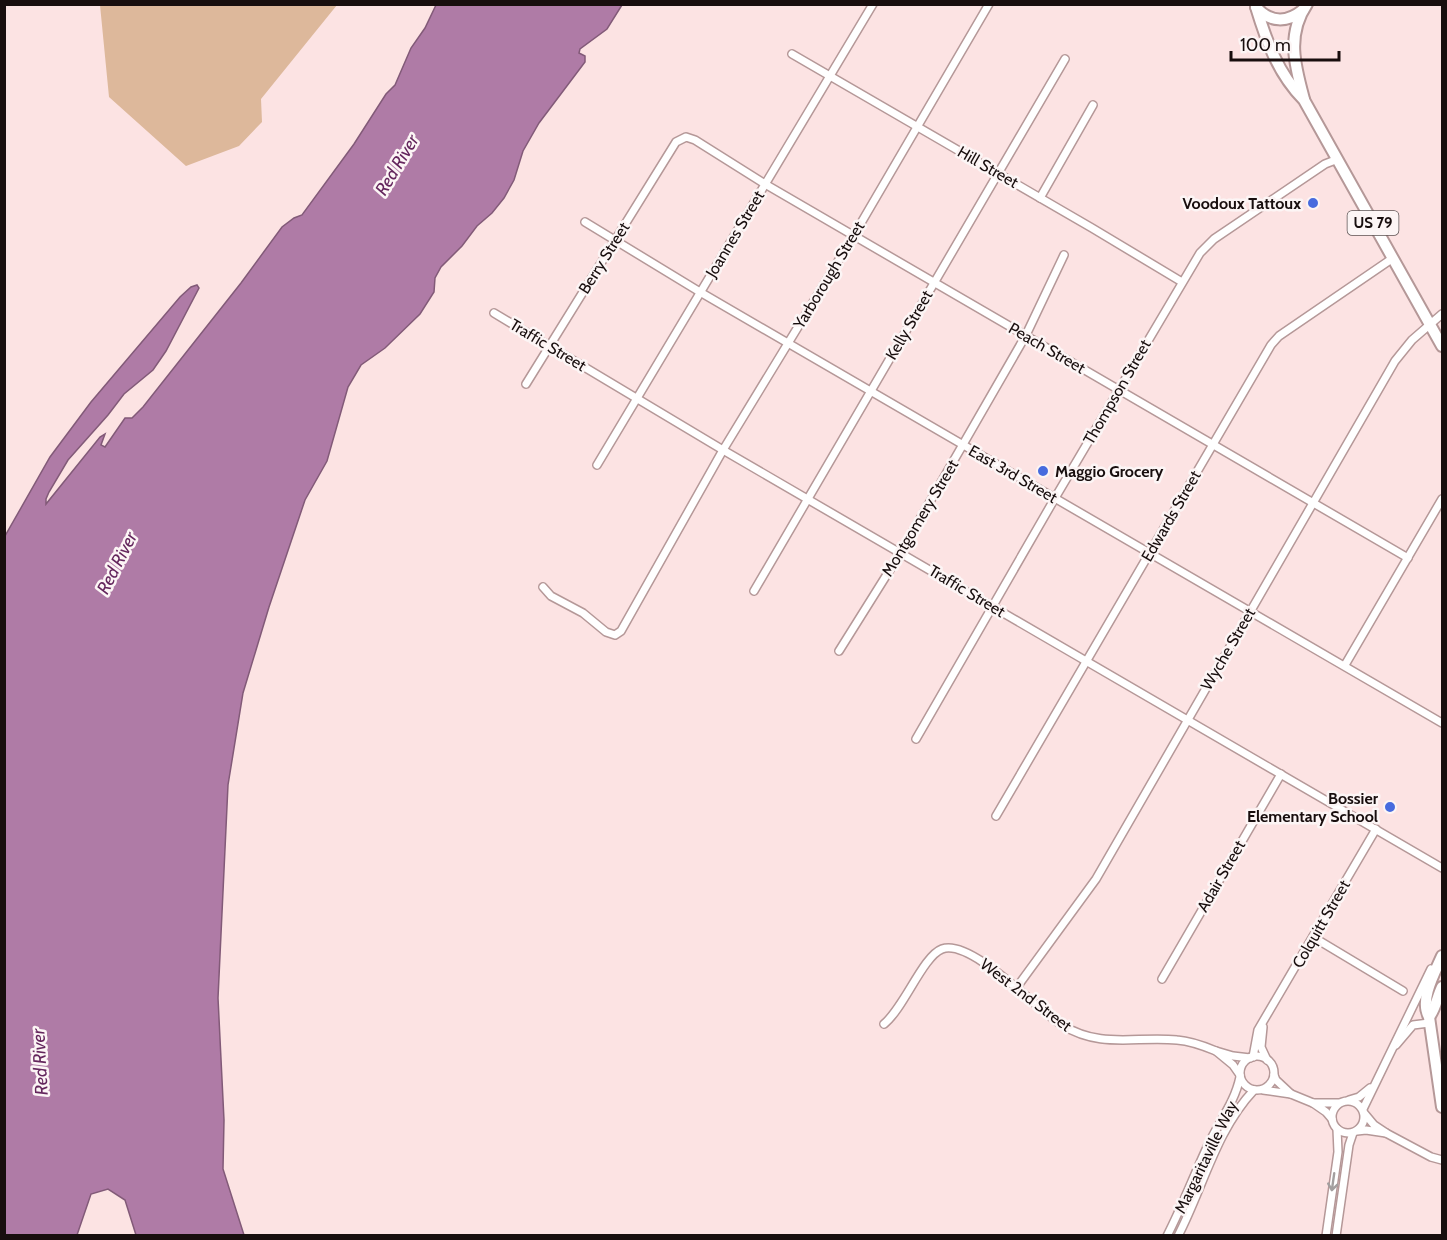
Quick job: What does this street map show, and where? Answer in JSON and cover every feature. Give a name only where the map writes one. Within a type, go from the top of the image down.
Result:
[{"type":"main road","name":"US 79","points":[[1255,6],[1269,18],[1278,20],[1288,19],[1305,7]]},
{"type":"main road","name":"US 79","points":[[1255,6],[1275,60],[1294,90],[1304,100],[1443,346]]},
{"type":"main road","name":"US 79","points":[[1304,100],[1293,54],[1297,24],[1305,7]]},
{"type":"main road","points":[[1443,954],[1428,990],[1425,1011],[1429,1020],[1443,1107]]},
{"type":"main road","points":[[1429,1020],[1443,987]]},
{"type":"street","name":"Joannes Street","points":[[597,465],[873,4]]},
{"type":"street","name":"Yarborough Street","points":[[543,586],[551,596],[583,613],[606,632],[617,634],[633,612],[723,450],[854,235],[989,4]]},
{"type":"street","name":"Hill Street","points":[[792,54],[1182,282]]},
{"type":"street","name":"Kelly Street","points":[[754,591],[1065,59]]},
{"type":"street","points":[[1040,198],[1093,105]]},
{"type":"street","name":"Peach Street","points":[[686,137],[1408,558]]},
{"type":"street","name":"Berry Street","points":[[526,384],[676,142],[686,137]]},
{"type":"street","name":"Thompson Street","points":[[916,739],[1055,498],[1200,254],[1214,239],[1325,164],[1338,159]]},
{"type":"street","name":"East 3rd Street","points":[[585,222],[870,391],[1441,720]]},
{"type":"street","name":"Montgomery Street","points":[[839,651],[901,552],[1026,335],[1064,255]]},
{"type":"street","name":"Edwards Street","points":[[996,816],[1088,662],[1271,345],[1279,336],[1393,258]]},
{"type":"street","name":"Traffic Street","points":[[494,313],[723,450],[1443,868]]},
{"type":"street","name":"Wyche Street","points":[[1017,987],[1096,879],[1395,361],[1412,340],[1443,314]]},
{"type":"street","points":[[1345,665],[1443,499]]},
{"type":"street","name":"Adair Street","points":[[1162,979],[1281,774]]},
{"type":"street","name":"Colquitt Street","points":[[1251,1058],[1258,1030],[1376,829]]},
{"type":"street","points":[[1313,937],[1403,991]]},
{"type":"street","name":"West 2nd Street","points":[[884,1024],[899,1007],[932,956],[942,948],[953,948],[968,953],[1017,987],[1049,1016],[1071,1030],[1113,1041],[1181,1040],[1233,1056],[1251,1058]]},
{"type":"street","points":[[1396,1045],[1398,1036],[1424,982],[1443,954]]},
{"type":"street","name":"Colquitt Street","points":[[1266,1019],[1261,1040],[1267,1060]]},
{"type":"street","points":[[1336,1236],[1349,1145],[1355,1132],[1364,1122],[1363,1111],[1375,1082],[1396,1045],[1413,1025],[1429,1020]]},
{"type":"street","name":"West 2nd Street","points":[[1216,1051],[1233,1065],[1240,1076]]},
{"type":"street","points":[[1291,1094],[1276,1080],[1267,1060],[1261,1057],[1251,1058],[1242,1065],[1240,1076],[1244,1085],[1257,1090],[1291,1094],[1313,1103],[1326,1112],[1337,1129],[1338,1152],[1326,1236]]},
{"type":"street","points":[[1257,1090],[1269,1084],[1273,1074]]},
{"type":"street","name":"Margaritaville Way","points":[[1167,1236],[1182,1208],[1210,1140],[1234,1099],[1240,1076]]},
{"type":"street","points":[[1313,1103],[1339,1103],[1349,1100],[1366,1093],[1375,1082]]},
{"type":"street","name":"Margaritaville Way","points":[[1178,1236],[1224,1133],[1244,1100],[1257,1090]]},
{"type":"street","points":[[1349,1100],[1357,1103],[1374,1125],[1386,1133],[1431,1157],[1443,1160]]},
{"type":"street","points":[[1332,1119],[1334,1109],[1339,1103]]},
{"type":"street","points":[[1337,1129],[1344,1133],[1366,1130],[1386,1133]]},
{"type":"shaded area","points":[[100,4],[337,5],[261,99],[262,122],[239,146],[186,166],[109,97]]},
{"type":"water","name":"Red River","points":[[436,5],[622,5],[607,29],[580,49],[579,53],[585,56],[585,62],[539,123],[523,151],[514,180],[504,198],[441,267],[435,278],[434,292],[420,314],[385,348],[361,365],[348,387],[327,461],[305,500],[269,607],[243,693],[228,785],[218,998],[224,1120],[223,1169],[244,1235],[136,1235],[125,1200],[108,1189],[91,1194],[77,1235],[5,1235],[5,536],[50,457],[91,402],[180,297],[191,287],[197,285],[199,288],[166,351],[153,370],[124,394],[68,460],[49,492],[46,504],[100,437],[105,434],[101,445],[105,447],[125,418],[132,418],[143,407],[282,227],[302,215],[354,144],[386,94],[395,85],[411,48],[425,28]]},
{"type":"place","name":"Voodoux Tattoux","points":[[1313,203]]},
{"type":"place","name":"Maggio Grocery","points":[[1043,471]]},
{"type":"place","name":"Bossier Elementary School","points":[[1390,807]]}]
